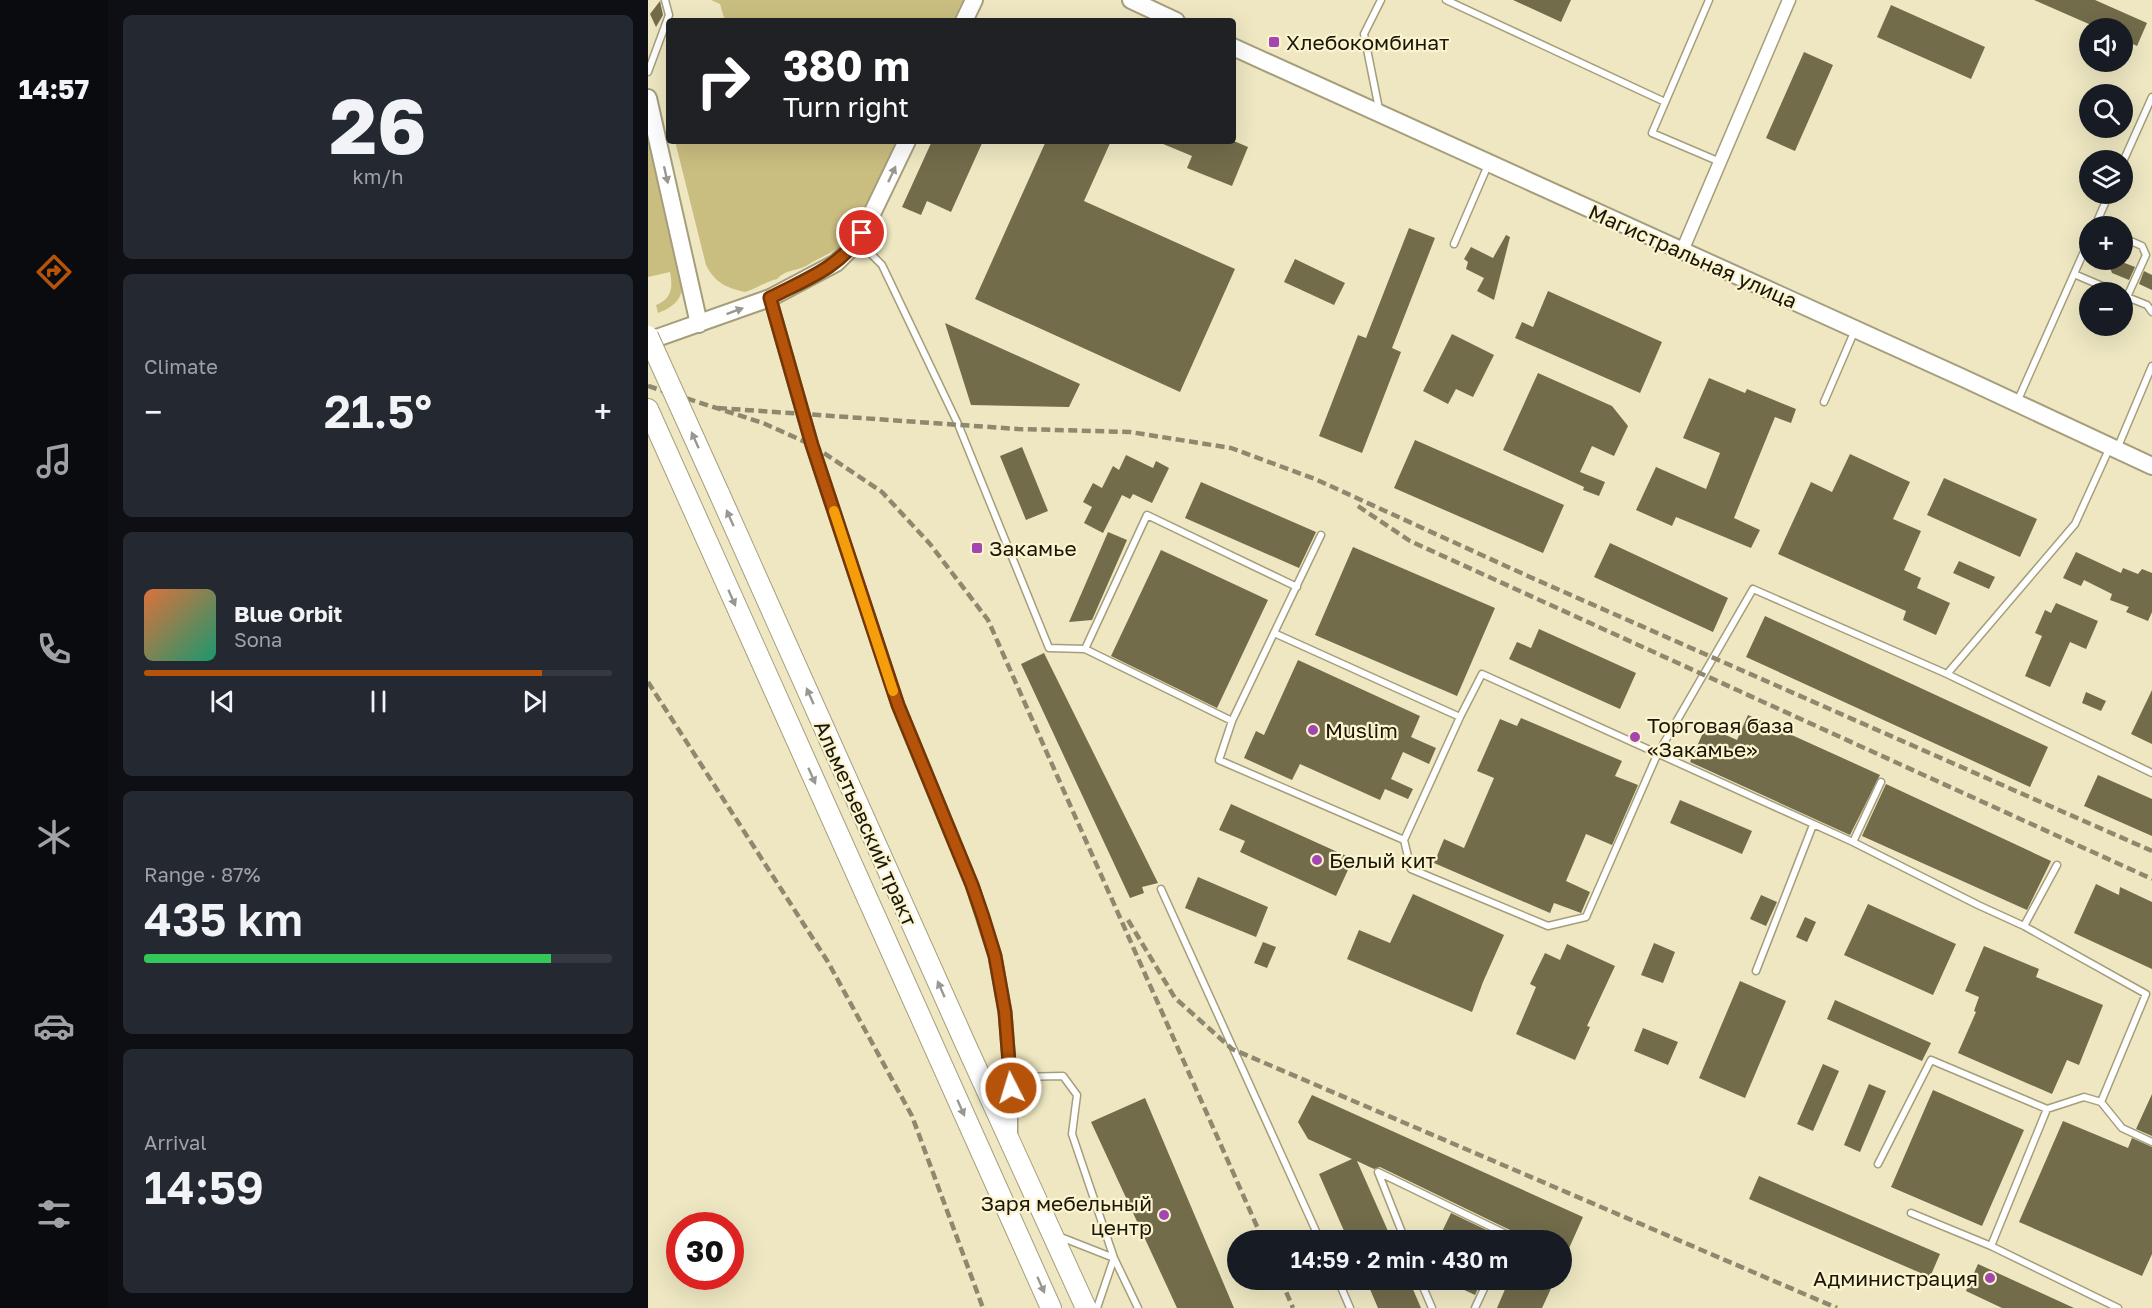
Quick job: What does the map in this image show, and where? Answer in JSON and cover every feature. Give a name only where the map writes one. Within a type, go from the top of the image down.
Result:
[{"type":"main road","points":[[965,18],[974,0]]},
{"type":"main road","points":[[1131,0],[1170,18]]},
{"type":"main road","name":"Магистральная улица","points":[[1236,47],[2152,466]]},
{"type":"main road","points":[[648,98],[699,324]]},
{"type":"main road","points":[[648,339],[699,324],[770,298],[830,267],[855,244],[906,144]]},
{"type":"main road","name":"Альметьевский тракт","points":[[648,339],[1086,1308]]},
{"type":"main road","name":"Альметьевский тракт","points":[[648,409],[1051,1308]]},
{"type":"street","points":[[1682,251],[1789,0]]},
{"type":"street","points":[[770,298],[812,445],[898,705],[972,885],[995,956],[1005,1012],[1010,1077],[1011,1142]]},
{"type":"lane","points":[[665,0],[668,18]]},
{"type":"lane","points":[[1380,113],[1364,34],[1381,0]]},
{"type":"lane","points":[[1446,0],[1461,3],[1665,102]]},
{"type":"lane","points":[[1709,0],[1652,133],[1720,163]]},
{"type":"lane","points":[[648,72],[666,23]]},
{"type":"lane","points":[[2128,150],[2152,97]]},
{"type":"lane","points":[[1454,244],[1489,163]]},
{"type":"lane","points":[[2132,282],[2146,255],[2142,246],[2133,242]]},
{"type":"lane","points":[[855,244],[871,254],[882,265],[958,424],[1049,648],[1085,649],[1232,721]]},
{"type":"lane","points":[[2017,403],[2079,263]]},
{"type":"lane","points":[[2074,274],[2093,282]]},
{"type":"lane","points":[[2133,299],[2146,305],[2152,312]]},
{"type":"lane","points":[[1824,402],[1855,329]]},
{"type":"lane","points":[[1947,674],[2075,524],[2152,366]]},
{"type":"lane","points":[[1085,649],[1147,515],[1298,587]]},
{"type":"lane","points":[[1322,534],[1232,721],[1219,760],[1404,840]]},
{"type":"lane","points":[[2101,1102],[2149,995],[2024,926],[1978,906],[1853,842],[1657,755],[1482,674],[1404,840],[1411,869],[1548,926],[1586,916],[1657,755],[1754,589],[1947,674],[2152,773]]},
{"type":"lane","points":[[1274,633],[1460,717]]},
{"type":"lane","points":[[1853,842],[1881,782]]},
{"type":"lane","points":[[1756,971],[1813,825]]},
{"type":"lane","points":[[2024,926],[2057,864]]},
{"type":"lane","points":[[1161,889],[1315,1230]]},
{"type":"lane","points":[[1878,1164],[1931,1060],[2047,1109],[2084,1097],[2101,1102],[2122,1128],[2152,1142]]},
{"type":"lane","points":[[1010,1077],[1063,1076],[1077,1095],[1072,1134],[1114,1258],[1138,1308]]},
{"type":"lane","points":[[1991,1246],[2047,1109]]},
{"type":"lane","points":[[1401,1230],[1377,1172],[1498,1230]]},
{"type":"lane","points":[[1911,1213],[1991,1246],[2118,1308]]},
{"type":"lane","points":[[1052,1233],[1114,1258]]},
{"type":"lane","points":[[1097,1308],[1114,1258]]},
{"type":"lane","points":[[1342,1290],[1350,1308]]},
{"type":"lane","points":[[1424,1290],[1432,1308]]},
{"type":"lane","points":[[1475,1308],[1483,1290]]},
{"type":"shaded area","points":[[711,0],[963,0],[954,18],[724,18],[720,4]]},
{"type":"shaded area","points":[[648,120],[684,283],[676,302],[658,313],[656,305],[668,296],[671,283],[670,272],[648,277]]},
{"type":"shaded area","points":[[676,144],[896,144],[869,202],[851,233],[830,253],[806,266],[745,292],[722,284],[706,265]]},
{"type":"building","points":[[1513,0],[1571,0],[1561,22]]},
{"type":"building","points":[[2034,0],[2095,0],[2147,23],[2137,46],[2133,44],[2133,18],[2079,20]]},
{"type":"building","points":[[660,1],[663,15],[656,27],[650,14]]},
{"type":"building","points":[[1891,5],[1985,47],[1971,79],[1877,37]]},
{"type":"building","points":[[1804,52],[1833,65],[1795,151],[1766,138]]},
{"type":"building","points":[[1236,142],[1248,147],[1232,186],[1187,168],[1192,156],[1163,144],[1236,144]]},
{"type":"building","points":[[931,144],[982,144],[951,212],[927,201],[921,215],[902,207]]},
{"type":"building","points":[[1045,144],[1110,144],[1084,201],[1235,269],[1180,392],[975,299]]},
{"type":"building","points":[[1409,228],[1435,238],[1392,348],[1401,352],[1362,453],[1319,436],[1358,335],[1366,338]]},
{"type":"building","points":[[1506,235],[1510,237],[1494,300],[1477,291],[1484,278],[1466,269],[1468,262],[1464,259],[1471,247],[1493,258]]},
{"type":"building","points":[[1295,259],[1345,283],[1334,305],[1284,282]]},
{"type":"building","points":[[2133,266],[2135,267],[2129,280],[2112,273],[2111,270],[2133,270]]},
{"type":"building","points":[[2144,271],[2152,275],[2152,290],[2139,284]]},
{"type":"building","points":[[1548,291],[1662,342],[1640,393],[1515,338],[1522,322],[1533,327]]},
{"type":"building","points":[[945,323],[1080,384],[1069,407],[971,405]]},
{"type":"building","points":[[1452,334],[1494,355],[1473,397],[1456,389],[1448,404],[1423,391]]},
{"type":"building","points":[[1538,373],[1612,406],[1628,426],[1614,456],[1592,446],[1580,472],[1605,482],[1599,496],[1503,450]]},
{"type":"building","points":[[1709,378],[1745,393],[1747,389],[1796,409],[1791,423],[1775,417],[1734,518],[1760,530],[1751,548],[1676,517],[1672,526],[1636,510],[1656,467],[1706,489],[1720,453],[1683,438]]},
{"type":"building","points":[[1415,440],[1564,505],[1543,553],[1394,488]]},
{"type":"building","points":[[1022,447],[1048,511],[1026,520],[1000,456]]},
{"type":"building","points":[[1850,454],[1910,482],[1893,519],[1921,531],[1904,570],[1921,578],[1917,588],[1950,603],[1936,635],[1903,620],[1906,611],[1778,554],[1811,482],[1832,492]]},
{"type":"building","points":[[1126,455],[1153,468],[1156,461],[1169,468],[1152,503],[1133,494],[1130,499],[1122,495],[1103,533],[1084,523],[1092,507],[1083,502],[1093,483],[1102,488],[1113,466],[1119,470]]},
{"type":"building","points":[[1944,478],[2037,519],[2020,557],[1927,515]]},
{"type":"building","points":[[1201,482],[1316,532],[1299,568],[1185,518]]},
{"type":"building","points":[[1108,532],[1127,540],[1092,620],[1069,622]]},
{"type":"building","points":[[1610,543],[1728,598],[1713,632],[1594,577]]},
{"type":"building","points":[[1353,547],[1495,608],[1457,696],[1315,635]]},
{"type":"building","points":[[1161,550],[1268,600],[1217,708],[1111,656]]},
{"type":"building","points":[[2076,552],[2121,573],[2123,568],[2138,574],[2142,569],[2152,573],[2152,612],[2148,621],[2126,612],[2129,607],[2110,600],[2112,594],[2084,580],[2081,586],[2063,578]]},
{"type":"building","points":[[1959,561],[1995,577],[1989,589],[1953,573]]},
{"type":"building","points":[[2056,603],[2098,621],[2086,649],[2070,642],[2050,687],[2025,676],[2042,636],[2035,633],[2045,610],[2051,613]]},
{"type":"building","points":[[1765,616],[2048,747],[2030,787],[1746,657]]},
{"type":"building","points":[[1539,629],[1636,673],[1620,709],[1509,659],[1517,642],[1531,648]]},
{"type":"building","points":[[1044,653],[1158,883],[1142,887],[1144,893],[1130,898],[1021,664]]},
{"type":"building","points":[[1298,660],[1420,716],[1411,737],[1436,748],[1429,764],[1403,752],[1391,779],[1413,789],[1408,799],[1385,789],[1380,800],[1300,764],[1292,780],[1244,758],[1256,731],[1264,735]]},
{"type":"building","points":[[2152,690],[2152,744],[2131,734]]},
{"type":"building","points":[[2086,692],[2106,701],[2101,711],[2082,703]]},
{"type":"building","points":[[1748,715],[1880,775],[1850,835],[1690,762],[1706,726],[1737,740]]},
{"type":"building","points":[[1521,718],[1622,761],[1615,776],[1638,785],[1612,845],[1586,834],[1566,881],[1590,892],[1581,913],[1554,903],[1550,913],[1434,863],[1444,839],[1464,848],[1494,778],[1477,771],[1500,719],[1517,726]]},
{"type":"building","points":[[2098,775],[2152,799],[2152,836],[2084,806]]},
{"type":"building","points":[[1886,784],[2051,861],[2027,910],[1862,836]]},
{"type":"building","points":[[1680,800],[1752,831],[1742,854],[1670,823]]},
{"type":"building","points":[[1231,804],[1353,859],[1336,896],[1240,852],[1245,841],[1219,830]]},
{"type":"building","points":[[1198,877],[1268,907],[1256,937],[1185,908]]},
{"type":"building","points":[[2096,884],[2119,895],[2120,887],[2152,902],[2152,969],[2074,933]]},
{"type":"building","points":[[1413,894],[1504,935],[1472,1012],[1347,959],[1359,930],[1390,943]]},
{"type":"building","points":[[1761,895],[1777,902],[1766,926],[1750,919]]},
{"type":"building","points":[[1868,904],[1956,944],[1933,995],[1844,955]]},
{"type":"building","points":[[1805,917],[1816,922],[1807,942],[1796,937]]},
{"type":"building","points":[[1263,942],[1276,947],[1267,968],[1254,963]]},
{"type":"building","points":[[1654,943],[1675,952],[1663,983],[1641,975]]},
{"type":"building","points":[[1567,944],[1615,966],[1587,1026],[1590,1027],[1575,1060],[1516,1034],[1536,987],[1530,984],[1545,953],[1560,960]]},
{"type":"building","points":[[1984,946],[2039,969],[2036,977],[2103,1005],[2079,1065],[2067,1060],[2052,1094],[1958,1053],[1976,1012],[1974,1011],[1979,997],[1965,991]]},
{"type":"building","points":[[1740,981],[1786,1001],[1745,1098],[1699,1078]]},
{"type":"building","points":[[1835,1000],[1931,1043],[1922,1061],[1827,1019]]},
{"type":"building","points":[[1643,1028],[1678,1042],[1668,1065],[1634,1051]]},
{"type":"building","points":[[1823,1064],[1839,1071],[1813,1131],[1797,1124]]},
{"type":"building","points":[[1869,1084],[1886,1091],[1860,1152],[1844,1145]]},
{"type":"building","points":[[1933,1090],[2024,1130],[1982,1226],[1891,1187]]},
{"type":"building","points":[[2152,1094],[2152,1136],[2136,1129]]},
{"type":"building","points":[[1312,1095],[1583,1217],[1572,1242],[1572,1230],[1510,1230],[1380,1167],[1374,1169],[1357,1161],[1388,1230],[1344,1230],[1319,1174],[1352,1159],[1308,1139],[1298,1122]]},
{"type":"building","name":"Заря мебельный центр","points":[[1145,1098],[1234,1308],[1177,1308],[1091,1122]]},
{"type":"building","points":[[2063,1121],[2128,1148],[2132,1138],[2152,1147],[2152,1254],[2142,1276],[2019,1222]]},
{"type":"building","points":[[1759,1176],[1940,1254],[1930,1277],[1749,1199]]},
{"type":"building","points":[[1451,1213],[1486,1230],[1443,1230]]},
{"type":"building","name":"Администрация","points":[[1978,1264],[2074,1308],[2002,1308],[1966,1291]]},
{"type":"building","points":[[1370,1290],[1413,1290],[1421,1308],[1378,1308]]},
{"type":"building","points":[[1464,1290],[1477,1290],[1475,1295]]},
{"type":"building","points":[[1505,1290],[1550,1290],[1542,1308],[1497,1308]]},
{"type":"railway","points":[[648,386],[763,423],[812,445],[882,492],[930,544],[988,620],[1259,1230]]},
{"type":"railway","points":[[718,408],[1018,429],[1130,432],[1231,448],[1315,479],[1530,577],[2152,851]]},
{"type":"railway","points":[[1358,506],[1410,541],[2152,879]]},
{"type":"railway","points":[[648,682],[828,962],[912,1116],[983,1308]]},
{"type":"railway","points":[[1128,920],[1175,998],[1232,1049],[1837,1308]]},
{"type":"railway","points":[[1285,1290],[1293,1308]]},
{"type":"slow traffic","points":[[834,511],[893,691]]},
{"type":"place","name":"Хлебокомбинат","points":[[1274,42]]},
{"type":"place","name":"Закамье","points":[[977,548]]},
{"type":"place","name":"Muslim","points":[[1313,730]]},
{"type":"place","name":"Торговая база «Закамье»","points":[[1635,737]]},
{"type":"place","name":"Белый кит","points":[[1317,860]]},
{"type":"place","name":"Заря мебельный центр","points":[[1164,1215]]},
{"type":"place","name":"Администрация","points":[[1990,1278]]},
{"type":"route","points":[[862,233],[855,244],[836,263],[770,298],[812,445],[898,705],[972,885],[995,956],[1005,1012],[1011,1088]]}]
